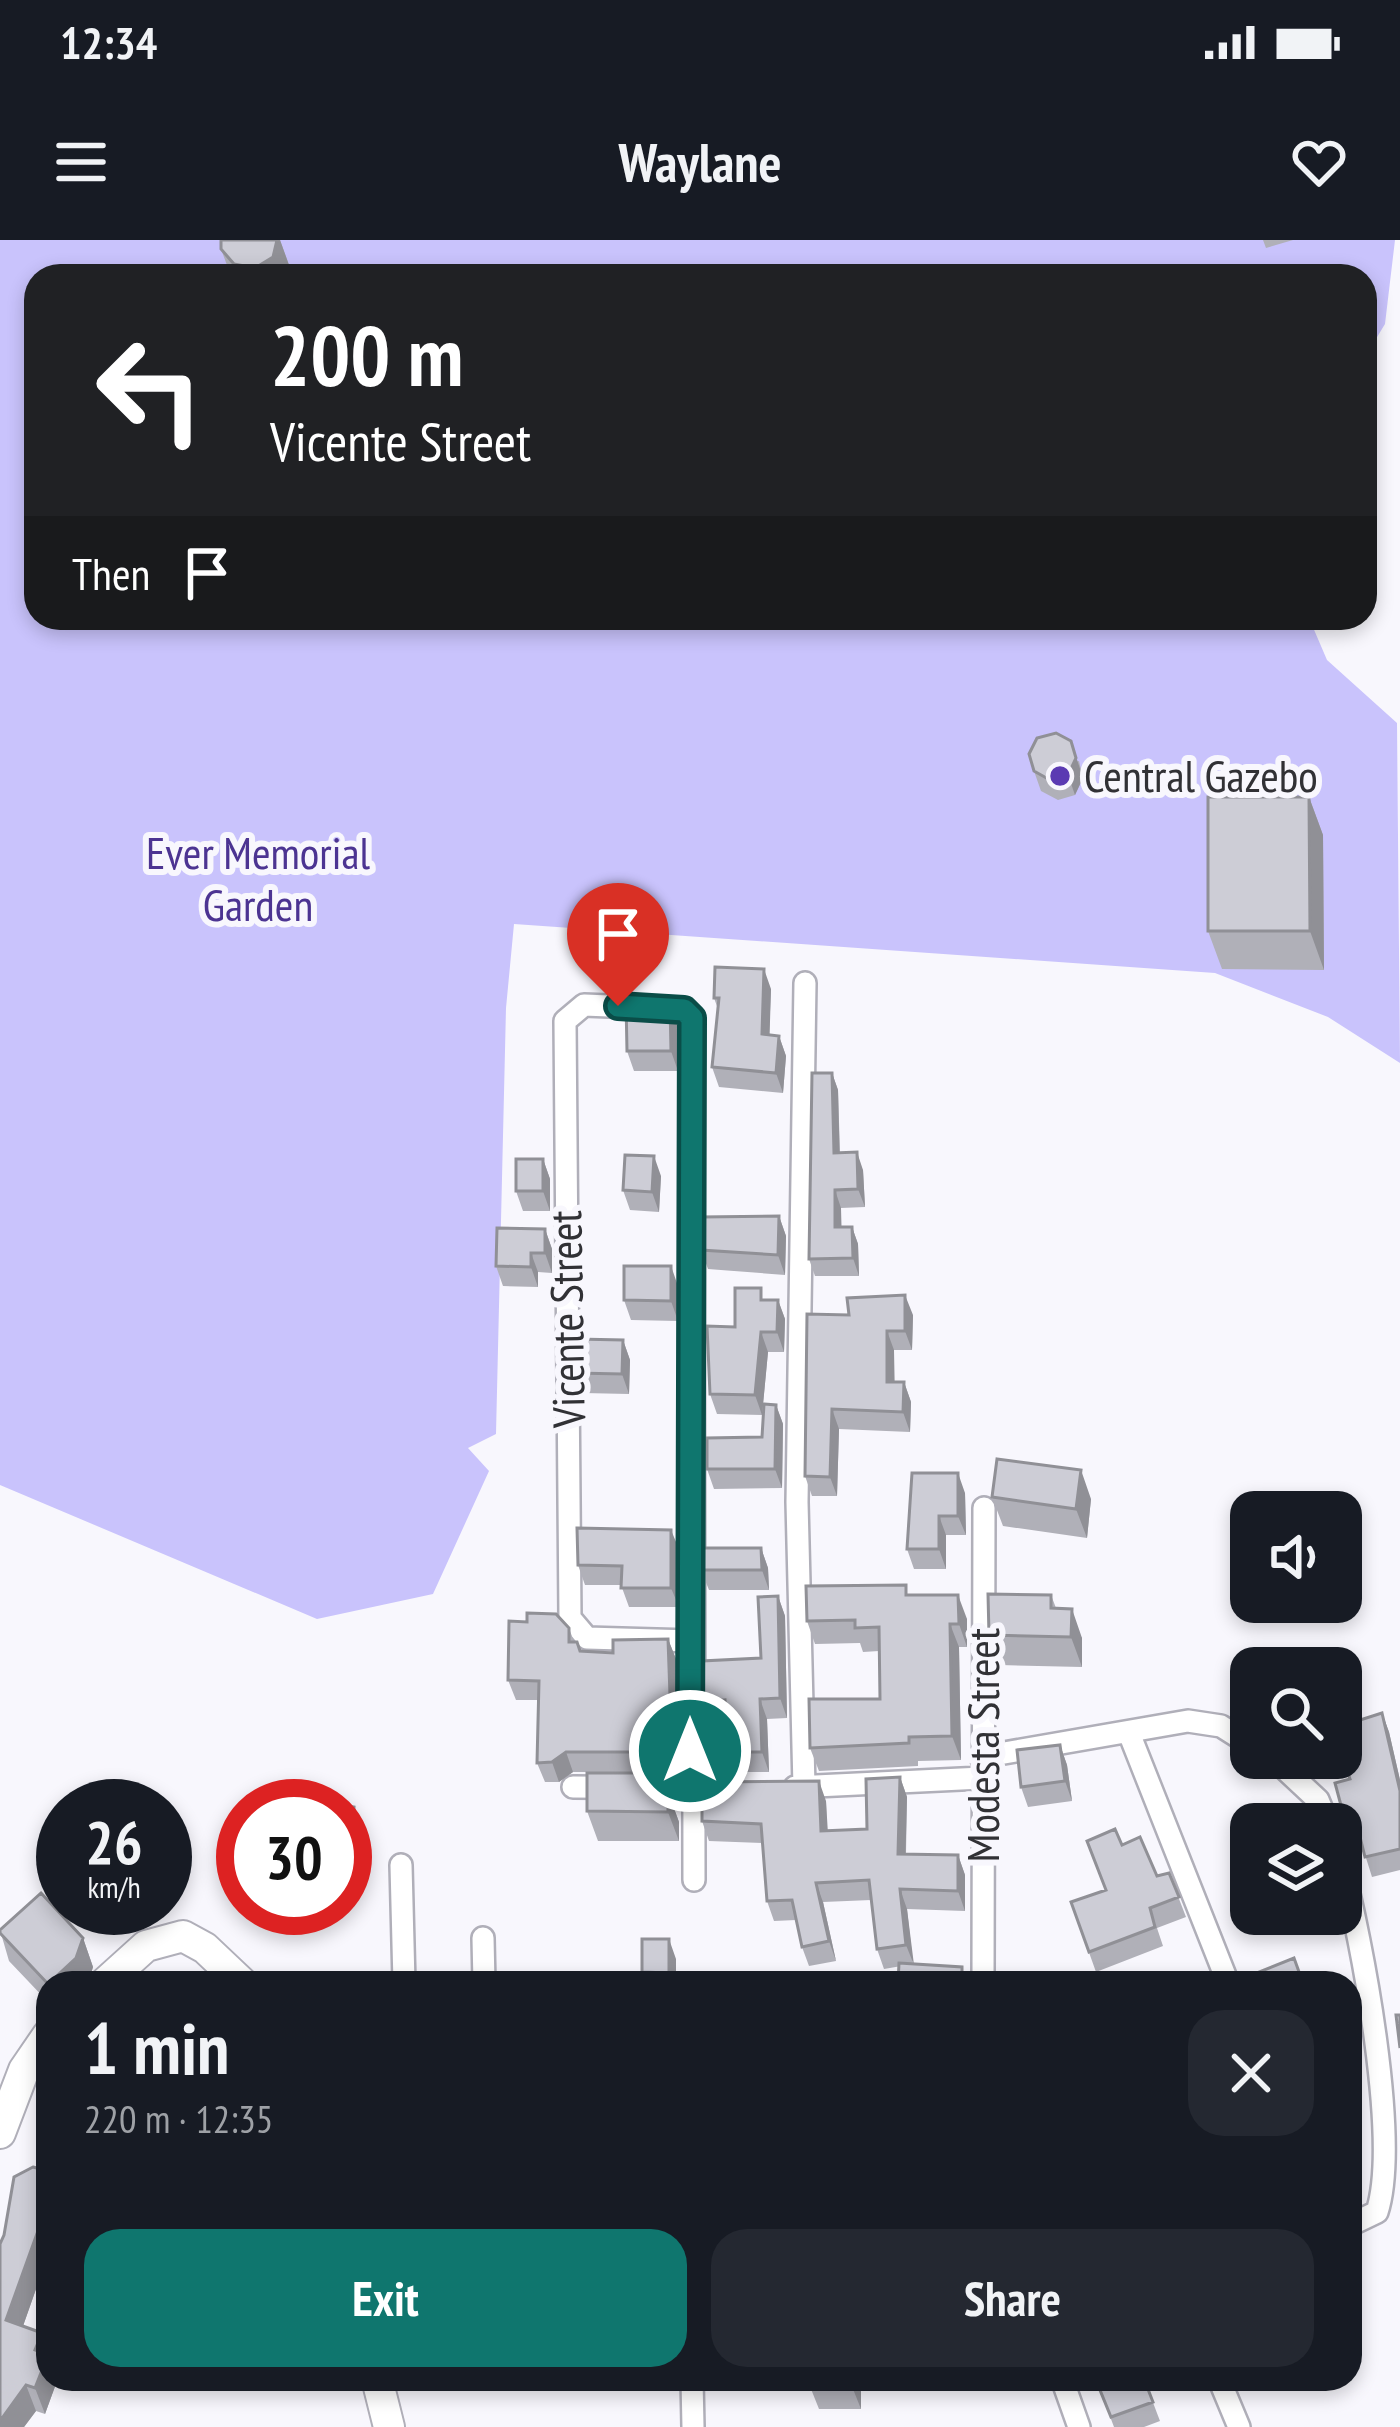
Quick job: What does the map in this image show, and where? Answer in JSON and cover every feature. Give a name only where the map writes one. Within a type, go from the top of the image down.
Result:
[{"type":"main road","points":[[118,1971],[146,1946],[183,1936],[205,1948],[229,1971]]},
{"type":"main road","points":[[0,2133],[24,2070],[36,2052]]},
{"type":"main road","points":[[380,2391],[389,2427]]},
{"type":"street","points":[[805,983],[792,1788],[982,1768],[1188,1721],[1230,1731]]},
{"type":"street","name":"Vicente Street","points":[[584,1005],[690,1013],[691,1641],[587,1638],[570,1618],[565,1021],[584,1005]]},
{"type":"street","name":"Modesta Street","points":[[983,1971],[984,1508]]},
{"type":"street","points":[[691,1641],[694,1880]]},
{"type":"street","points":[[1129,1733],[1223,1971]]},
{"type":"street","points":[[1296,1779],[1319,1803]]},
{"type":"street","points":[[573,1787],[736,1788]]},
{"type":"street","points":[[401,1865],[404,1971]]},
{"type":"street","points":[[1356,1935],[1380,2050],[1386,2189],[1377,2212],[1362,2219]]},
{"type":"street","points":[[484,1938],[484,1971]]},
{"type":"street","points":[[692,2391],[693,2427]]},
{"type":"street","points":[[1066,2391],[1079,2427]]},
{"type":"street","points":[[1225,2391],[1239,2427]]},
{"type":"green space","name":"Ever Memorial Garden","points":[[0,240],[1395,240],[1385,324],[1377,337],[1377,264],[24,264],[24,630],[1314,630],[1327,660],[1397,723],[1400,1063],[1328,1017],[1215,973],[514,924],[506,1008],[496,1434],[468,1448],[489,1471],[433,1594],[317,1619],[0,1485]]},
{"type":"building","points":[[221,240],[277,240],[273,257],[262,264],[234,264],[221,249]]},
{"type":"building","points":[[1056,733],[1071,741],[1076,758],[1068,775],[1050,780],[1034,771],[1029,754],[1037,738]]},
{"type":"building","points":[[1208,797],[1309,797],[1310,931],[1208,931]]},
{"type":"building","points":[[715,967],[764,969],[762,1034],[779,1036],[776,1073],[712,1067],[719,998],[714,998]]},
{"type":"building","points":[[626,1002],[670,1004],[671,1051],[627,1051]]},
{"type":"building","points":[[812,1073],[832,1073],[834,1153],[857,1152],[858,1189],[835,1190],[835,1227],[852,1227],[853,1258],[809,1259]]},
{"type":"building","points":[[625,1155],[654,1156],[652,1192],[623,1190]]},
{"type":"building","points":[[516,1159],[543,1159],[543,1191],[516,1191]]},
{"type":"building","points":[[779,1216],[778,1255],[701,1250],[701,1217]]},
{"type":"building","points":[[497,1228],[545,1229],[545,1253],[531,1253],[531,1267],[496,1266]]},
{"type":"building","points":[[624,1266],[671,1266],[671,1301],[624,1300]]},
{"type":"building","points":[[735,1288],[761,1288],[761,1300],[778,1300],[777,1332],[761,1332],[755,1395],[710,1394],[707,1326],[735,1327]]},
{"type":"building","points":[[905,1295],[905,1331],[887,1331],[887,1382],[904,1382],[903,1412],[832,1409],[830,1477],[805,1476],[807,1314],[849,1315],[847,1298]]},
{"type":"building","points":[[576,1339],[623,1340],[622,1374],[576,1373]]},
{"type":"building","points":[[764,1404],[776,1405],[775,1469],[707,1469],[707,1438],[762,1437]]},
{"type":"building","points":[[997,1459],[1081,1470],[1076,1509],[992,1497]]},
{"type":"building","points":[[912,1473],[958,1473],[958,1516],[939,1516],[939,1549],[907,1549]]},
{"type":"building","points":[[577,1528],[671,1530],[671,1588],[621,1588],[622,1566],[578,1565]]},
{"type":"building","points":[[701,1548],[761,1548],[762,1570],[701,1570]]},
{"type":"building","points":[[906,1585],[906,1595],[958,1595],[959,1624],[950,1624],[952,1736],[810,1748],[809,1699],[880,1699],[879,1627],[855,1628],[855,1620],[807,1621],[806,1586]]},
{"type":"building","points":[[988,1594],[1051,1595],[1051,1608],[1072,1609],[1071,1637],[989,1635]]},
{"type":"building","points":[[778,1596],[780,1698],[760,1699],[762,1752],[727,1752],[725,1700],[702,1702],[702,1661],[761,1658],[758,1597]]},
{"type":"building","points":[[527,1613],[556,1614],[569,1628],[569,1642],[577,1642],[580,1651],[613,1653],[613,1640],[668,1639],[672,1752],[566,1752],[552,1762],[537,1763],[539,1681],[508,1680],[509,1621],[527,1622]]},
{"type":"building","points":[[1382,1713],[1400,1791],[1400,1849],[1365,1857],[1362,1803],[1340,1803],[1335,1783],[1362,1779],[1362,1719]]},
{"type":"building","points":[[1060,1745],[1065,1781],[1021,1787],[1017,1750]]},
{"type":"building","points":[[587,1773],[653,1773],[653,1793],[668,1792],[668,1812],[587,1811]]},
{"type":"building","points":[[900,1777],[898,1854],[958,1855],[958,1891],[900,1889],[906,1945],[877,1949],[869,1880],[816,1883],[829,1941],[802,1947],[792,1900],[767,1901],[761,1824],[702,1821],[709,1782],[819,1781],[821,1831],[867,1829],[866,1779]]},
{"type":"building","points":[[1115,1829],[1122,1845],[1140,1837],[1157,1876],[1169,1873],[1179,1897],[1150,1908],[1155,1927],[1089,1952],[1071,1902],[1106,1890],[1087,1841]]},
{"type":"building","points":[[36,1898],[36,1935],[83,1938],[76,1958],[62,1971],[36,1971],[0,1933]]},
{"type":"building","points":[[642,1939],[669,1939],[669,1971],[642,1971]]},
{"type":"building","points":[[1294,1958],[1299,1971],[1262,1971]]},
{"type":"building","points":[[899,1963],[962,1967],[962,1971],[899,1971]]},
{"type":"building","points":[[36,2168],[36,2236],[6,2320],[36,2331],[36,2385],[26,2385],[0,2421],[0,2244],[14,2177]]},
{"type":"building","points":[[1100,2391],[1149,2391],[1153,2402],[1111,2417]]},
{"type":"place","name":"Central Gazebo","points":[[1060,776]]},
{"type":"route","points":[[618,1006],[684,1010],[692,1018],[690,1751]]}]
